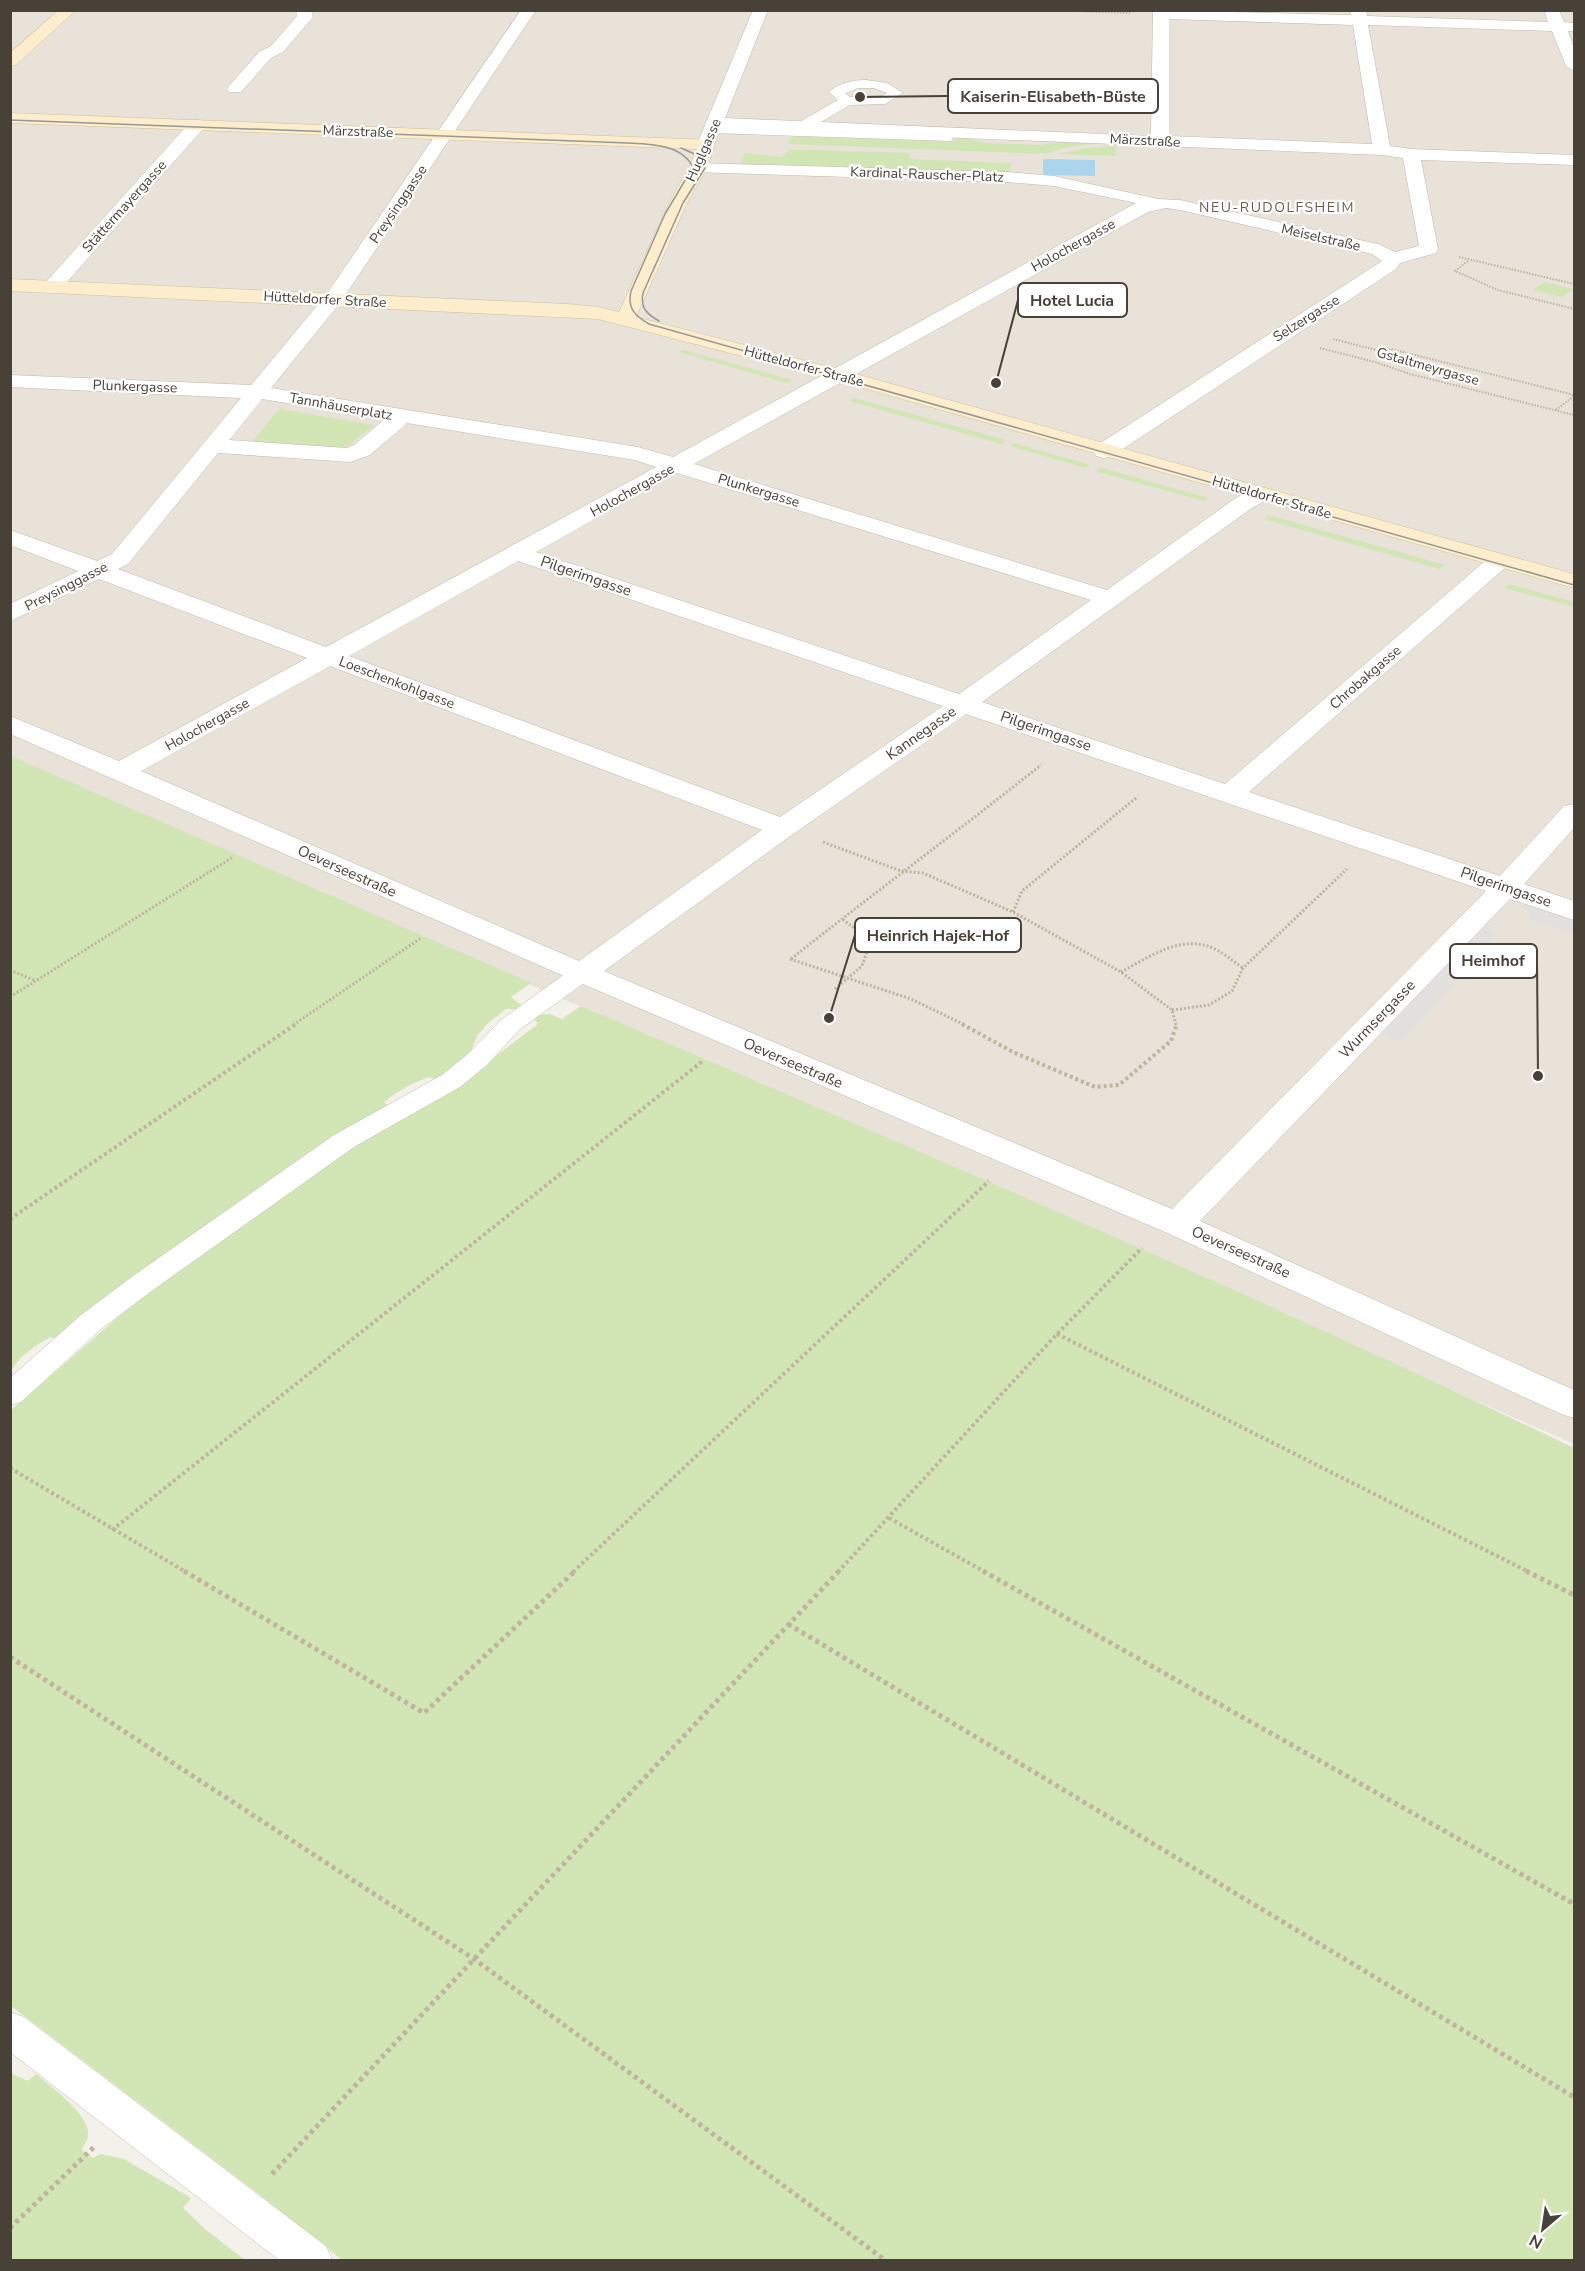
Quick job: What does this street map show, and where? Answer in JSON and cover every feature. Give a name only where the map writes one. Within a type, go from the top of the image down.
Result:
[{"type":"main road","points":[[10,62],[69,10]]},
{"type":"main road","name":"Märzstraße","points":[[10,118],[445,134],[711,132]]},
{"type":"main road","name":"Huglgasse","points":[[625,320],[679,201],[698,168],[711,132]]},
{"type":"main road","name":"Hütteldorfer Straße","points":[[10,285],[568,310],[625,320],[838,375],[1575,581]]},
{"type":"street","points":[[235,89],[265,55],[277,49],[305,17],[303,10]]},
{"type":"street","name":"Preysinggasse","points":[[259,392],[333,299],[529,10]]},
{"type":"street","name":"Huglgasse","points":[[711,132],[761,10]]},
{"type":"street","points":[[1551,10],[1575,66]]},
{"type":"street","points":[[1160,139],[1161,12],[1359,16],[1575,27]]},
{"type":"street","points":[[1359,16],[1382,150]]},
{"type":"street","name":"Stättermayergasse","points":[[52,287],[197,125]]},
{"type":"street","name":"Märzstraße","points":[[711,132],[803,126],[1160,139],[1382,150],[1411,154],[1575,160]]},
{"type":"street","name":"Selzergasse","points":[[1104,451],[1282,332],[1389,265],[1392,259],[1429,249],[1411,154]]},
{"type":"street","name":"Kardinal-Rauscher-Platz","points":[[698,168],[1036,179],[1150,201],[1147,205]]},
{"type":"street","name":"Meiselstraße","points":[[1147,205],[1179,204],[1378,250],[1392,259]]},
{"type":"street","name":"Holochergasse","points":[[121,771],[1147,205]]},
{"type":"street","name":"Plunkergasse","points":[[10,381],[259,392]]},
{"type":"street","points":[[212,446],[259,392]]},
{"type":"street","name":"Tannhäuserplatz","points":[[259,392],[401,417]]},
{"type":"street","name":"Plunkergasse","points":[[401,417],[638,454],[1109,598]]},
{"type":"street","name":"Tannhäuserplatz","points":[[212,446],[350,455],[362,450],[401,417]]},
{"type":"street","name":"Preysinggasse","points":[[10,614],[120,559],[212,446]]},
{"type":"street","name":"Kannegasse","points":[[582,973],[783,828],[964,703],[1241,505],[1260,494]]},
{"type":"street","name":"Loeschenkohlgasse","points":[[10,537],[783,828]]},
{"type":"street","name":"Pilgerimgasse","points":[[518,553],[1575,910]]},
{"type":"street","name":"Chrobakgasse","points":[[1230,794],[1499,561]]},
{"type":"street","name":"Oeverseestraße","points":[[10,724],[582,973],[1177,1224],[1575,1405]]},
{"type":"street","name":"Wurmsergasse","points":[[1177,1224],[1506,887],[1575,812]]},
{"type":"lane","points":[[803,126],[847,101]]},
{"type":"lane","points":[[711,132],[946,138]]},
{"type":"lane","points":[[10,1395],[91,1322],[143,1283],[344,1141],[451,1081],[478,1059],[510,1025],[582,973]]},
{"type":"lane","points":[[10,2029],[311,2260]]},
{"type":"path","points":[[1047,10],[1161,12]]},
{"type":"path","points":[[1452,255],[1468,261],[1575,284]]},
{"type":"path","points":[[1468,261],[1455,271],[1498,290],[1575,309]]},
{"type":"path","points":[[1522,278],[1528,274]]},
{"type":"path","points":[[1282,332],[1380,351],[1390,350],[1575,395]]},
{"type":"path","name":"Gstaltmeyrgasse","points":[[1282,332],[1410,374],[1575,415]]},
{"type":"path","points":[[1556,410],[1575,395]]},
{"type":"path","points":[[783,828],[901,872],[922,873],[1014,912],[1121,972],[1172,1010],[1177,1023],[1171,1041],[1119,1085],[1095,1087],[1013,1053],[963,1024],[911,999],[790,959],[901,872],[924,858],[1073,740]]},
{"type":"path","points":[[1014,912],[1022,891],[1168,772]]},
{"type":"path","points":[[10,997],[267,836]]},
{"type":"path","points":[[1172,1010],[1209,1005],[1232,990],[1243,968],[1374,843]]},
{"type":"path","points":[[10,1219],[453,917]]},
{"type":"path","points":[[835,989],[861,966],[871,940],[842,919]]},
{"type":"path","points":[[1121,972],[1174,946],[1188,942],[1211,948],[1243,968]]},
{"type":"path","points":[[10,970],[36,981]]},
{"type":"path","points":[[112,1530],[733,1037]]},
{"type":"path","points":[[10,1468],[424,1713],[1015,1156]]},
{"type":"path","points":[[242,2206],[889,1518],[1058,1334],[1141,1249],[1177,1224]]},
{"type":"path","points":[[1058,1334],[1575,1594]]},
{"type":"path","points":[[889,1518],[1575,1904]]},
{"type":"path","points":[[788,1624],[1575,2097]]},
{"type":"path","points":[[10,1657],[474,1959],[885,2260]]},
{"type":"path","points":[[10,2228],[126,2118]]},
{"type":"shaded area","points":[[11,11],[1574,11],[1574,1444],[11,756]]},
{"type":"shaded area","points":[[1527,904],[1574,920],[1574,934],[1530,919]]},
{"type":"shaded area","points":[[1481,922],[1496,937],[1400,1043],[1381,1030]]},
{"type":"green space","points":[[956,134],[987,143],[1039,145],[1076,139],[1108,142],[1063,148],[1045,154],[788,144],[791,136],[954,142]]},
{"type":"green space","points":[[1117,146],[1115,156],[1059,154],[1085,148]]},
{"type":"green space","points":[[790,149],[910,153],[909,159],[1011,163],[1009,175],[741,164],[745,153],[782,157]]},
{"type":"green space","points":[[1544,282],[1573,289],[1562,297],[1533,290]]},
{"type":"green space","points":[[684,350],[792,380],[787,383],[679,352]]},
{"type":"green space","points":[[854,398],[1006,440],[1001,444],[850,401]]},
{"type":"green space","points":[[279,409],[374,425],[348,446],[334,448],[252,442]]},
{"type":"green space","points":[[1014,443],[1090,465],[1085,468],[1010,446]]},
{"type":"green space","points":[[1099,467],[1208,498],[1204,501],[1095,471]]},
{"type":"green space","points":[[1268,515],[1445,565],[1440,569],[1264,519]]},
{"type":"green space","points":[[1509,584],[1574,602],[1574,607],[1505,588]]},
{"type":"green space","points":[[11,756],[531,983],[511,997],[521,1005],[520,1009],[506,1009],[487,1024],[477,1036],[464,1061],[436,1080],[430,1077],[411,1084],[395,1094],[384,1102],[388,1105],[57,1339],[50,1337],[33,1347],[11,1371]]},
{"type":"green space","points":[[581,1006],[956,1167],[1204,1277],[1574,1448],[1574,2260],[342,2260],[263,2197],[11,2006],[10,1411],[139,1299],[352,1146],[470,1079],[538,1024],[535,1015],[549,1014],[562,1019]]},
{"type":"green space","points":[[10,2073],[28,2081],[36,2074],[69,2102],[84,2120],[88,2129],[88,2137],[82,2150],[93,2158],[101,2154],[124,2159],[191,2198],[183,2208],[206,2230],[245,2260],[11,2260]]},
{"type":"water","points":[[1043,159],[1095,160],[1095,176],[1043,175]]},
{"type":"tram line","points":[[10,120],[628,143],[665,147],[681,154],[693,167],[665,214],[631,291],[630,302],[633,311],[649,324],[1574,585]]},
{"type":"tram line","points":[[659,321],[645,310],[643,293],[683,203],[705,168],[699,156],[681,148]]},
{"type":"place","name":"Kaiserin-Elisabeth-Büste","points":[[860,97]]},
{"type":"place","name":"Hotel Lucia","points":[[996,383]]},
{"type":"place","name":"Heinrich Hajek-Hof","points":[[829,1018]]},
{"type":"place","name":"Heimhof","points":[[1538,1076]]},
{"type":"district","name":"NEU-RUDOLFSHEIM","points":[[1277,207]]}]
